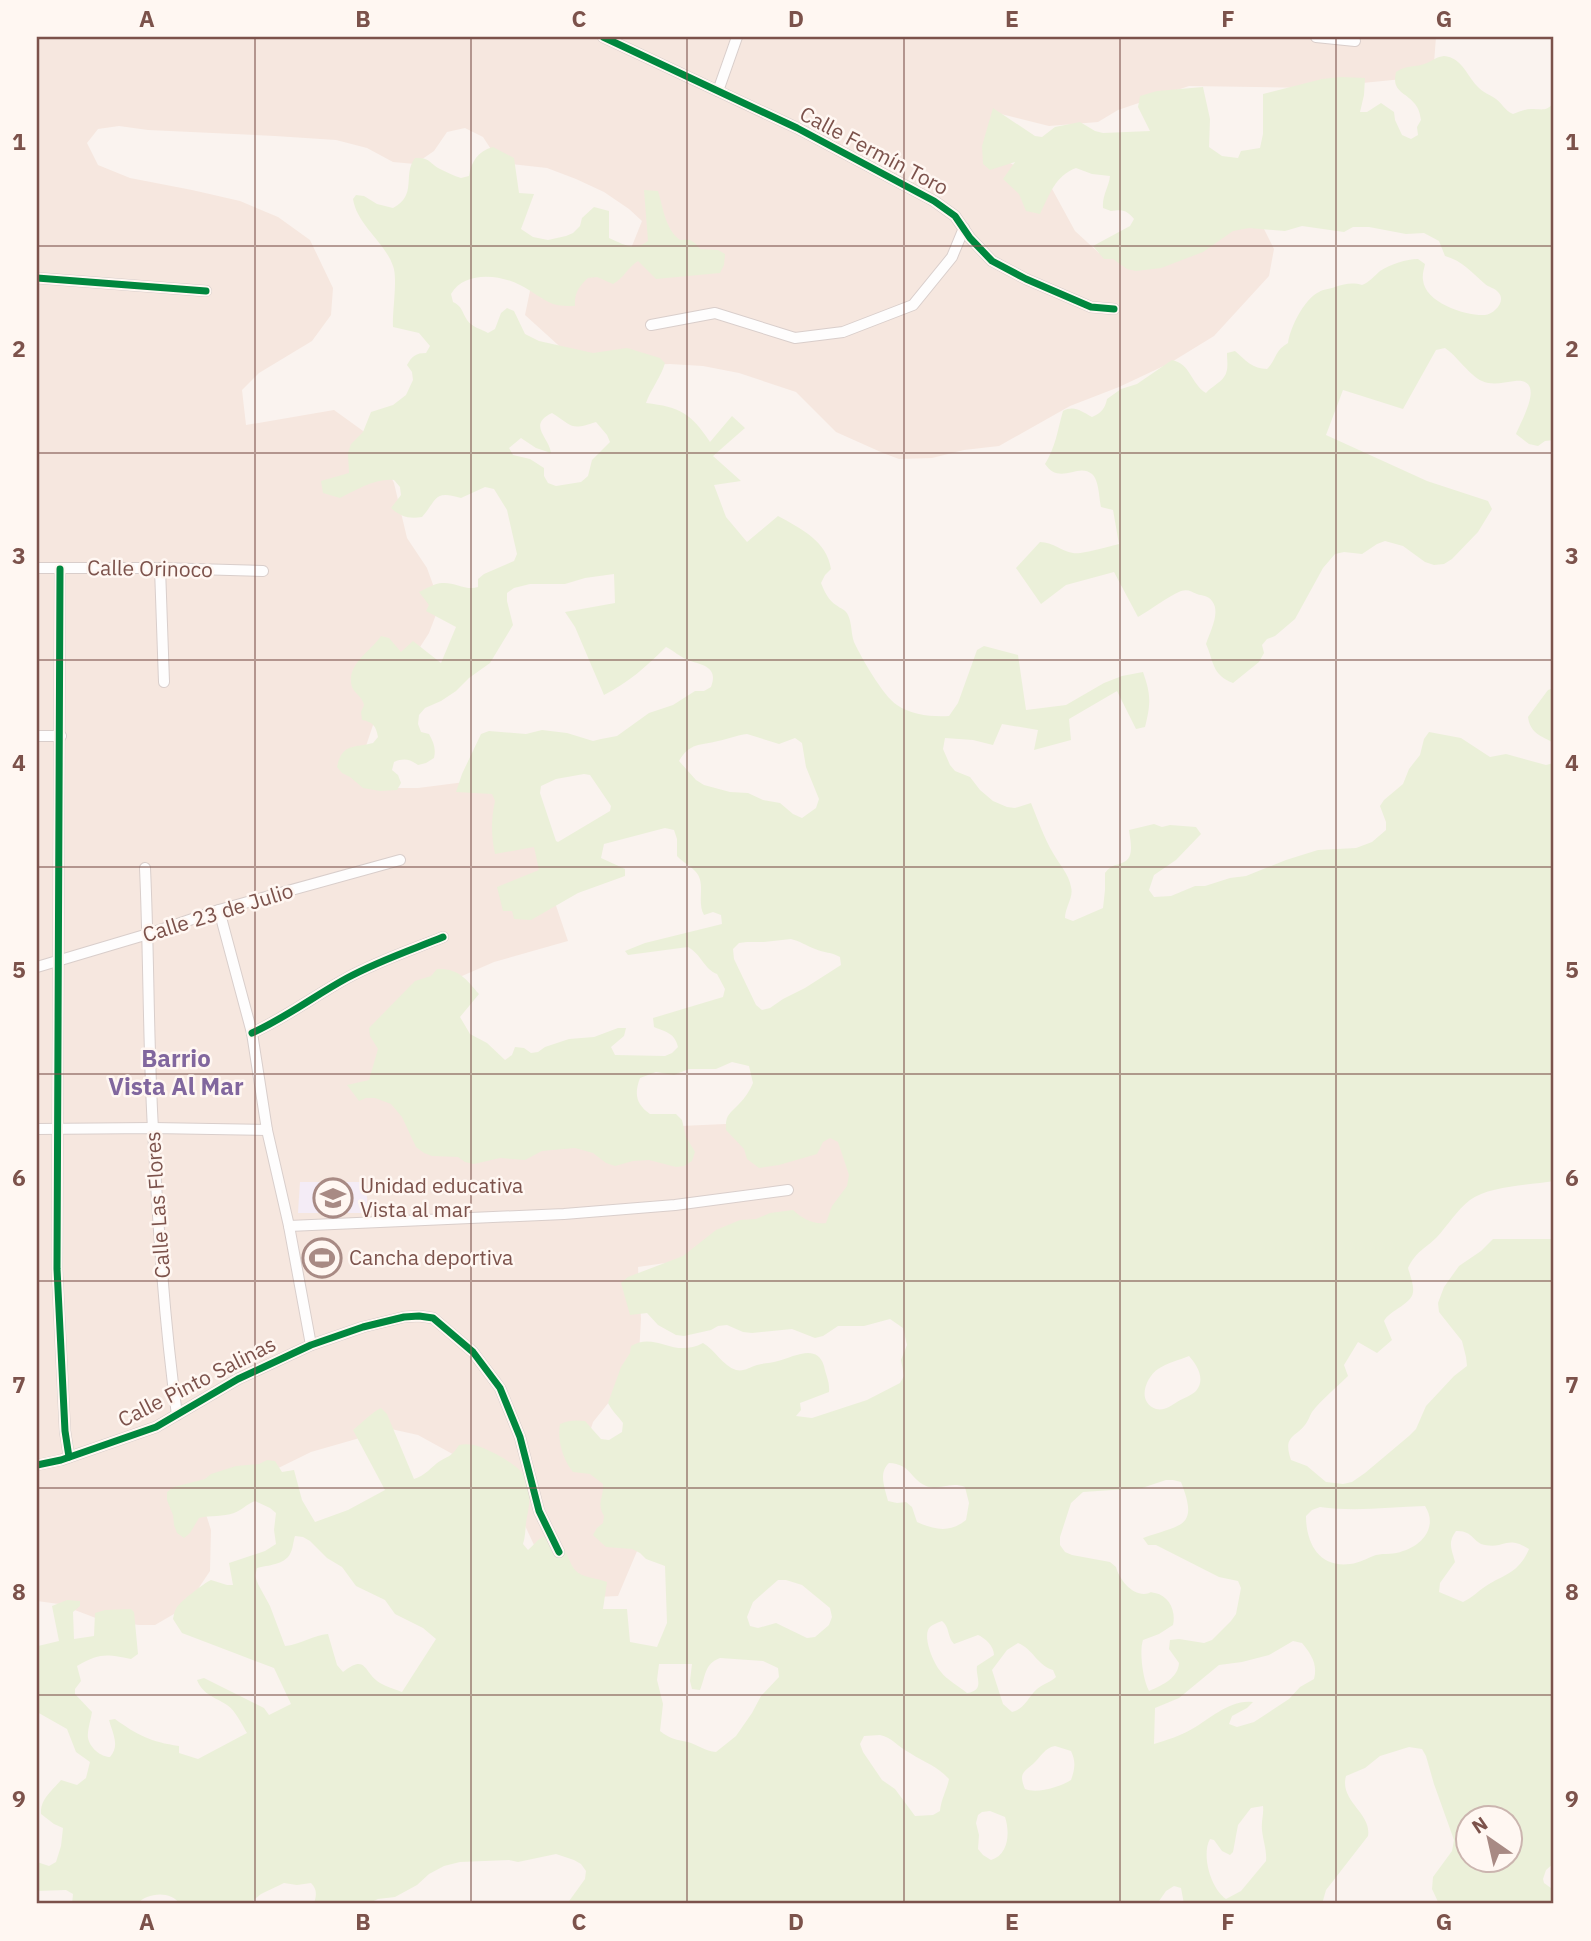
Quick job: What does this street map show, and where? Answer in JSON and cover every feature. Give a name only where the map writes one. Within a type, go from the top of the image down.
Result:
[{"type":"street","name":"Calle Fermín Toro","points":[[603,37],[797,128],[934,201],[955,216],[970,238],[992,261],[1091,307],[1114,309]]},
{"type":"street","points":[[718,91],[737,37]]},
{"type":"street","points":[[1316,37],[1355,41]]},
{"type":"street","points":[[651,325],[715,313],[795,338],[843,332],[912,305],[952,257],[964,228]]},
{"type":"street","points":[[37,278],[206,290]]},
{"type":"street","name":"Calle Orinoco","points":[[37,568],[263,571]]},
{"type":"street","points":[[160,568],[164,682]]},
{"type":"street","points":[[60,569],[57,1269],[65,1431],[69,1457]]},
{"type":"street","points":[[37,736],[61,736]]},
{"type":"street","name":"Calle 23 de Julio","points":[[37,967],[219,910],[400,860]]},
{"type":"street","name":"Calle Las Flores","points":[[145,869],[153,1128],[168,1350],[177,1415]]},
{"type":"street","points":[[219,910],[252,1033],[267,1130],[289,1226],[311,1345]]},
{"type":"street","points":[[252,1033],[281,1020],[369,967],[443,937]]},
{"type":"street","points":[[37,1129],[267,1130]]},
{"type":"street","points":[[289,1226],[564,1214],[675,1205],[788,1189]]},
{"type":"street","name":"Calle Pinto Salinas","points":[[37,1465],[69,1457],[156,1427],[238,1379],[311,1345],[363,1327],[404,1317],[433,1318],[473,1353],[500,1388],[520,1437],[539,1511],[559,1552]]},
{"type":"shaded area","points":[[37,37],[1436,37],[1433,76],[1312,88],[1189,86],[1118,110],[1098,122],[1049,126],[1001,114],[983,150],[1051,187],[1075,231],[1099,253],[1261,223],[1274,249],[1269,276],[1214,336],[1170,363],[1070,406],[999,446],[964,450],[932,458],[899,459],[883,453],[836,432],[796,392],[739,373],[703,366],[578,363],[525,315],[531,286],[624,266],[642,221],[604,192],[576,179],[547,168],[511,164],[496,157],[483,137],[465,128],[447,132],[434,151],[415,164],[393,162],[367,148],[336,140],[148,130],[119,126],[98,129],[87,143],[98,165],[130,178],[240,201],[278,217],[310,240],[333,288],[331,315],[312,341],[259,373],[242,390],[246,425],[334,410],[370,436],[394,483],[407,538],[427,568],[440,604],[429,633],[376,716],[365,749],[380,788],[418,788],[512,776],[568,941],[494,962],[446,983],[390,1036],[659,1127],[772,1122],[852,1138],[866,1225],[795,1244],[638,1267],[641,1319],[639,1354],[626,1381],[593,1422],[586,1444],[643,1537],[618,1596],[597,1597],[550,1570],[534,1545],[515,1504],[487,1473],[418,1435],[391,1429],[311,1452],[203,1505],[211,1530],[210,1571],[186,1607],[155,1625],[101,1620],[59,1604],[37,1601]]},
{"type":"shaded area","name":"Unidad educativa Vista al mar","points":[[300,1182],[366,1182],[368,1213],[298,1213]]},
{"type":"green space","points":[[1444,56],[1459,63],[1479,88],[1513,114],[1529,109],[1547,109],[1554,102],[1554,440],[1545,441],[1538,446],[1529,444],[1516,434],[1529,402],[1529,386],[1515,381],[1482,381],[1445,348],[1436,350],[1403,409],[1343,390],[1326,435],[1427,481],[1488,501],[1492,509],[1478,532],[1444,564],[1425,562],[1403,546],[1385,541],[1362,554],[1335,554],[1323,568],[1295,619],[1275,636],[1267,639],[1262,645],[1264,653],[1259,662],[1233,683],[1217,672],[1206,644],[1215,611],[1212,601],[1207,597],[1181,591],[1138,617],[1114,572],[1066,585],[1041,604],[1016,568],[1040,542],[1077,553],[1119,544],[1113,510],[1101,507],[1092,474],[1081,470],[1057,473],[1045,464],[1054,445],[1063,411],[1074,409],[1092,417],[1102,410],[1107,399],[1121,389],[1137,384],[1172,360],[1183,366],[1206,393],[1226,375],[1227,353],[1235,351],[1253,366],[1267,369],[1280,349],[1288,343],[1299,314],[1313,296],[1322,290],[1345,284],[1362,285],[1384,268],[1404,261],[1418,259],[1425,264],[1425,288],[1448,307],[1485,315],[1495,310],[1501,299],[1497,291],[1462,264],[1445,256],[1439,241],[1424,233],[1406,234],[1369,227],[1353,227],[1344,232],[1302,226],[1285,231],[1249,228],[1233,231],[1203,252],[1161,268],[1136,271],[1127,269],[1113,259],[1104,259],[1093,246],[1130,226],[1134,219],[1124,211],[1103,208],[1110,176],[1092,174],[1076,168],[1058,181],[1040,214],[1026,211],[1019,194],[1003,179],[1015,162],[990,170],[983,164],[982,146],[993,108],[1035,136],[1042,137],[1055,127],[1080,122],[1103,133],[1150,131],[1138,107],[1140,96],[1157,91],[1203,87],[1210,119],[1209,147],[1222,156],[1238,158],[1241,151],[1260,148],[1263,134],[1263,94],[1322,79],[1365,78],[1360,112],[1367,112],[1381,103],[1394,112],[1402,135],[1411,139],[1418,135],[1417,127],[1421,120],[1415,104],[1397,88],[1396,72]]},
{"type":"green space","points":[[493,147],[514,158],[519,193],[534,194],[521,229],[533,237],[548,240],[573,233],[580,226],[582,218],[594,207],[609,211],[609,238],[628,246],[638,246],[648,241],[644,190],[658,191],[665,217],[680,240],[686,239],[700,249],[718,250],[725,254],[720,273],[656,279],[638,261],[613,284],[597,277],[588,278],[578,290],[575,306],[553,304],[512,281],[492,277],[464,281],[451,294],[453,302],[460,307],[467,320],[488,333],[495,329],[501,313],[507,308],[514,311],[525,334],[539,341],[593,353],[627,348],[660,358],[665,363],[646,403],[684,413],[697,424],[710,442],[732,416],[745,428],[713,456],[741,481],[714,485],[726,517],[747,542],[778,516],[818,543],[831,569],[821,583],[831,601],[847,613],[854,642],[862,657],[879,685],[897,705],[922,715],[949,716],[958,703],[977,650],[984,646],[1018,655],[1026,710],[1066,705],[1104,683],[1143,672],[1149,699],[1145,727],[1136,729],[1117,691],[1069,719],[1071,740],[1034,750],[1038,730],[1002,724],[993,745],[945,738],[943,749],[950,765],[955,771],[970,777],[993,801],[1015,808],[1031,803],[1047,841],[1070,882],[1072,891],[1065,918],[1073,921],[1103,908],[1105,873],[1130,856],[1129,830],[1154,824],[1162,827],[1196,827],[1201,834],[1176,860],[1154,875],[1149,890],[1154,897],[1171,896],[1195,886],[1246,876],[1318,850],[1356,848],[1372,842],[1386,830],[1380,806],[1403,784],[1409,769],[1420,755],[1424,739],[1429,732],[1461,738],[1490,757],[1506,754],[1546,765],[1554,763],[1554,1181],[1488,1192],[1478,1195],[1461,1208],[1411,1262],[1408,1268],[1413,1286],[1412,1296],[1384,1321],[1392,1340],[1377,1353],[1358,1342],[1344,1365],[1348,1376],[1315,1408],[1288,1445],[1291,1460],[1307,1466],[1326,1482],[1352,1482],[1365,1473],[1416,1429],[1426,1406],[1467,1366],[1462,1341],[1439,1312],[1438,1303],[1444,1287],[1459,1266],[1493,1239],[1554,1239],[1554,1863],[1546,1870],[1543,1879],[1544,1883],[1554,1888],[1554,1904],[1439,1904],[1432,1889],[1433,1877],[1452,1851],[1454,1840],[1426,1756],[1422,1749],[1409,1747],[1380,1756],[1365,1768],[1346,1776],[1347,1793],[1365,1820],[1368,1836],[1326,1890],[1322,1904],[1184,1904],[1181,1888],[1174,1886],[1166,1891],[1157,1904],[567,1904],[585,1879],[586,1871],[574,1860],[556,1854],[518,1862],[460,1862],[444,1866],[395,1897],[378,1899],[367,1904],[314,1904],[316,1891],[311,1883],[284,1883],[261,1894],[249,1904],[180,1904],[165,1895],[152,1895],[137,1904],[72,1904],[73,1894],[66,1890],[37,1891],[37,1862],[49,1866],[56,1862],[63,1828],[41,1814],[42,1804],[61,1780],[77,1785],[86,1778],[90,1762],[76,1752],[67,1729],[37,1712],[37,1644],[38,1646],[59,1641],[52,1606],[67,1600],[80,1601],[80,1606],[73,1612],[74,1639],[94,1636],[95,1613],[131,1609],[134,1612],[138,1654],[131,1659],[98,1657],[77,1666],[81,1681],[75,1694],[92,1712],[89,1742],[103,1755],[110,1757],[115,1749],[109,1720],[115,1719],[145,1737],[179,1746],[179,1753],[198,1759],[247,1733],[230,1708],[203,1689],[197,1680],[204,1678],[264,1708],[269,1715],[291,1704],[274,1668],[182,1633],[173,1619],[179,1604],[211,1580],[233,1585],[229,1563],[265,1551],[276,1544],[276,1513],[255,1501],[234,1513],[199,1518],[184,1538],[177,1533],[167,1500],[167,1492],[174,1487],[205,1479],[211,1474],[236,1466],[275,1461],[282,1472],[294,1470],[302,1500],[315,1522],[348,1510],[385,1490],[353,1430],[381,1408],[387,1414],[414,1479],[464,1444],[496,1454],[522,1472],[530,1494],[523,1544],[528,1550],[541,1538],[548,1536],[558,1540],[578,1573],[607,1582],[603,1609],[627,1609],[630,1642],[657,1647],[667,1623],[665,1566],[646,1559],[632,1549],[606,1547],[593,1535],[603,1523],[600,1503],[603,1484],[590,1474],[573,1472],[564,1456],[559,1437],[560,1424],[572,1421],[585,1421],[601,1439],[609,1440],[622,1432],[623,1423],[608,1403],[631,1346],[649,1341],[683,1348],[703,1343],[731,1368],[739,1370],[811,1353],[821,1359],[829,1392],[800,1403],[801,1410],[796,1416],[812,1418],[867,1400],[900,1383],[904,1376],[901,1360],[907,1345],[903,1328],[890,1319],[864,1326],[838,1326],[815,1338],[792,1329],[752,1333],[727,1325],[684,1336],[676,1335],[658,1325],[647,1313],[630,1315],[621,1283],[628,1277],[683,1256],[716,1230],[740,1220],[793,1210],[808,1220],[826,1223],[832,1206],[847,1186],[849,1175],[838,1142],[830,1138],[823,1142],[817,1154],[779,1165],[759,1168],[747,1159],[744,1149],[726,1130],[726,1121],[753,1083],[749,1066],[732,1062],[716,1069],[689,1069],[674,1075],[656,1072],[640,1078],[637,1089],[639,1102],[650,1114],[676,1114],[682,1120],[686,1137],[695,1152],[692,1161],[676,1167],[649,1160],[615,1166],[593,1153],[575,1148],[542,1151],[525,1160],[500,1158],[474,1164],[458,1157],[432,1156],[416,1147],[402,1117],[391,1104],[375,1098],[359,1101],[347,1085],[369,1080],[378,1049],[370,1036],[369,1028],[415,981],[431,976],[437,969],[457,973],[479,994],[460,1017],[470,1034],[487,1043],[505,1060],[512,1055],[515,1047],[524,1048],[531,1053],[538,1052],[569,1039],[594,1037],[618,1028],[626,1028],[624,1036],[611,1047],[615,1055],[665,1056],[678,1047],[677,1042],[669,1034],[654,1027],[653,1018],[723,997],[725,989],[717,974],[688,947],[628,955],[625,951],[645,943],[722,924],[721,915],[713,912],[704,915],[699,876],[677,856],[674,830],[665,828],[604,844],[601,858],[625,869],[625,876],[578,893],[531,920],[514,919],[512,911],[503,911],[497,887],[539,870],[534,847],[495,854],[492,827],[495,801],[492,794],[456,792],[481,734],[489,731],[526,734],[542,730],[567,733],[593,741],[617,736],[649,713],[673,705],[695,691],[704,691],[711,687],[711,671],[666,647],[637,674],[604,695],[575,627],[565,612],[615,603],[614,574],[565,584],[530,584],[514,588],[507,593],[513,625],[490,663],[456,691],[425,708],[419,715],[421,732],[429,734],[433,743],[434,758],[418,765],[406,760],[394,762],[392,770],[401,783],[397,790],[363,788],[337,767],[346,750],[373,743],[378,737],[373,725],[362,720],[364,705],[352,687],[352,672],[360,659],[381,636],[389,638],[401,652],[413,641],[441,663],[456,627],[426,611],[429,605],[419,592],[442,583],[478,587],[478,579],[514,561],[517,554],[507,510],[494,489],[485,487],[461,498],[441,496],[422,517],[413,518],[405,517],[391,508],[401,495],[400,487],[394,480],[373,483],[340,498],[323,493],[321,481],[349,473],[348,453],[351,444],[363,432],[371,412],[393,405],[406,395],[413,380],[407,365],[415,356],[426,353],[430,346],[419,333],[393,327],[393,266],[360,217],[353,199],[356,195],[364,196],[377,204],[393,208],[401,203],[408,191],[411,164],[415,158],[427,159],[440,169],[461,178],[469,176],[471,166],[483,151]],"holes":[[[552,413],[576,427],[596,422],[607,435],[610,442],[592,460],[588,476],[581,482],[556,486],[548,483],[544,468],[530,459],[513,455],[509,448],[521,438],[536,448],[551,453],[541,432],[541,422]],[[747,734],[779,744],[795,738],[802,743],[806,767],[819,799],[816,808],[802,818],[780,803],[763,800],[748,793],[730,792],[704,785],[679,761],[691,748]],[[590,775],[611,806],[610,811],[558,842],[540,793],[541,786],[556,779]],[[791,939],[837,955],[841,965],[770,1008],[762,1010],[756,1005],[734,959],[733,949],[739,943]],[[1189,1356],[1199,1372],[1199,1386],[1194,1392],[1170,1406],[1162,1409],[1150,1406],[1145,1395],[1150,1378],[1165,1365]],[[889,1463],[896,1464],[926,1486],[965,1487],[969,1503],[966,1520],[954,1527],[942,1529],[917,1522],[912,1507],[906,1502],[888,1501],[883,1481],[884,1471]],[[1166,1480],[1181,1482],[1188,1508],[1183,1522],[1143,1538],[1148,1545],[1156,1545],[1219,1577],[1238,1581],[1241,1588],[1236,1614],[1212,1640],[1204,1643],[1170,1640],[1169,1649],[1179,1663],[1176,1673],[1149,1691],[1142,1666],[1143,1640],[1173,1625],[1171,1605],[1160,1595],[1151,1592],[1144,1594],[1130,1589],[1110,1562],[1065,1552],[1060,1545],[1060,1537],[1071,1503],[1083,1492],[1142,1488]],[[1425,1506],[1429,1513],[1429,1527],[1417,1544],[1396,1553],[1376,1555],[1350,1564],[1339,1564],[1322,1558],[1312,1544],[1307,1526],[1306,1516],[1320,1507],[1346,1509]],[[1456,1531],[1462,1531],[1485,1545],[1515,1543],[1529,1549],[1516,1568],[1463,1602],[1439,1592],[1440,1583],[1455,1562],[1451,1543]],[[295,1536],[310,1541],[327,1558],[342,1567],[356,1586],[385,1600],[395,1614],[423,1628],[436,1639],[402,1692],[380,1683],[361,1664],[343,1672],[337,1665],[328,1634],[285,1646],[255,1576],[257,1568],[287,1558]],[[778,1580],[802,1585],[830,1608],[832,1617],[829,1625],[815,1637],[807,1638],[776,1623],[758,1628],[750,1626],[747,1617],[753,1602]],[[942,1621],[954,1644],[978,1635],[992,1648],[994,1655],[977,1666],[978,1686],[973,1691],[967,1693],[935,1664],[927,1635],[932,1625]],[[1293,1641],[1302,1643],[1308,1651],[1313,1660],[1315,1674],[1314,1679],[1300,1687],[1289,1699],[1254,1722],[1237,1727],[1229,1724],[1232,1716],[1253,1702],[1245,1702],[1221,1711],[1173,1738],[1154,1744],[1155,1708],[1179,1698],[1219,1665],[1269,1655]],[[1018,1643],[1028,1649],[1043,1665],[1053,1670],[1056,1677],[1037,1689],[1023,1706],[1016,1710],[1012,1712],[1003,1704],[992,1670],[1007,1650]],[[720,1658],[763,1661],[778,1668],[779,1677],[761,1696],[736,1736],[716,1752],[674,1739],[660,1731],[663,1704],[657,1680],[659,1664],[692,1664],[692,1689],[700,1690],[711,1664]],[[880,1735],[935,1767],[949,1779],[940,1811],[933,1815],[915,1816],[895,1789],[882,1780],[860,1744],[864,1736]],[[1051,1747],[1071,1751],[1074,1758],[1071,1780],[1048,1789],[1025,1789],[1023,1774]],[[1263,1806],[1262,1827],[1266,1861],[1241,1891],[1226,1899],[1212,1880],[1207,1862],[1207,1846],[1210,1839],[1214,1840],[1222,1851],[1230,1855],[1233,1852],[1238,1825],[1251,1808]],[[990,1811],[1005,1817],[1007,1842],[1001,1853],[991,1860],[978,1849],[978,1815]]]},
{"type":"green space","points":[[1554,688],[1554,743],[1534,730],[1528,717],[1548,690]]},
{"type":"green space","name":"Cancha deportiva","points":[[338,1248],[341,1266],[305,1268],[304,1251]]},
{"type":"cycle path","points":[[603,37],[797,128],[934,201],[955,216],[970,238],[992,261],[1091,307],[1114,309]]},
{"type":"cycle path","points":[[37,278],[206,291]]},
{"type":"cycle path","points":[[60,569],[57,1269],[65,1431],[69,1457]]},
{"type":"cycle path","points":[[252,1033],[359,972],[443,937]]},
{"type":"cycle path","points":[[37,1465],[61,1460],[156,1427],[238,1379],[311,1345],[363,1327],[404,1317],[433,1318],[473,1352],[500,1388],[520,1437],[539,1511],[559,1552]]},
{"type":"place","name":"Unidad educativa Vista al mar","points":[[333,1198]]},
{"type":"place","name":"Cancha deportiva","points":[[322,1258]]},
{"type":"district","name":"Barrio Vista Al Mar","points":[[176,1073]]}]
